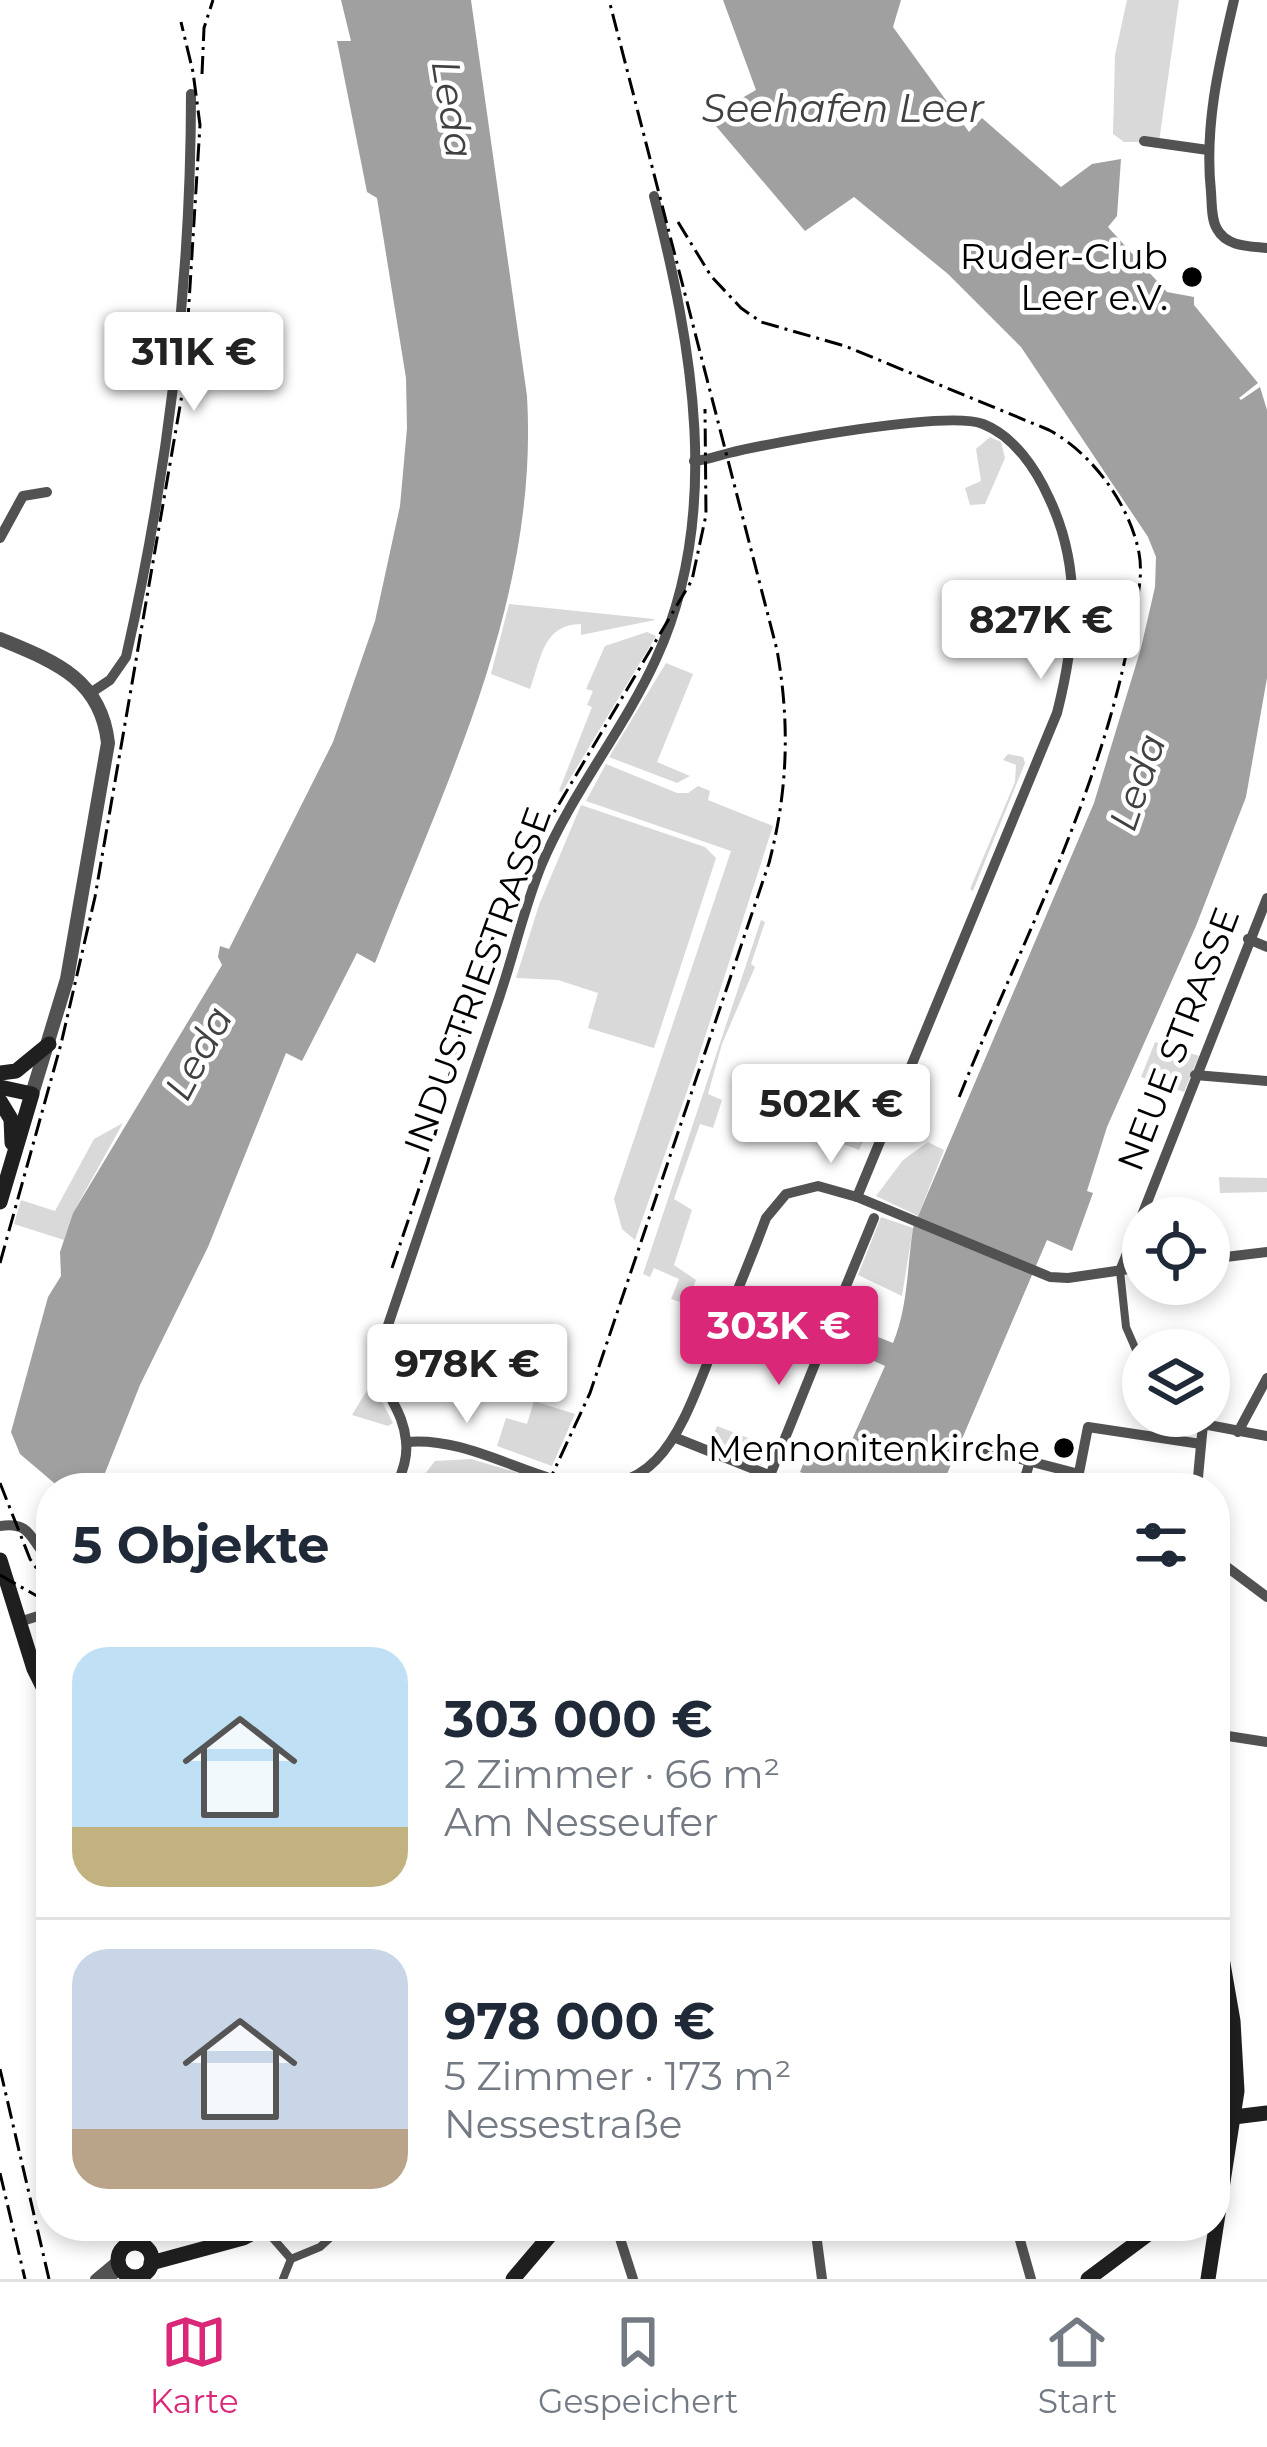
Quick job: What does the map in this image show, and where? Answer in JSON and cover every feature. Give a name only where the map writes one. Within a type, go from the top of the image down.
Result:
[{"type":"main road","points":[[0,1073],[25,1065],[49,1044]]},
{"type":"main road","points":[[0,1088],[32,1094],[0,1202]]},
{"type":"main road","points":[[0,1101],[11,1119],[11,1158]]},
{"type":"main road","points":[[0,1560],[36,1673]]},
{"type":"main road","points":[[1230,2010],[1234,2035],[1230,2134]]},
{"type":"main road","points":[[1234,2116],[1267,2113]]},
{"type":"main road","points":[[146,2267],[139,2244],[129,2244],[121,2251],[119,2264],[128,2275],[187,2251],[233,2241]]},
{"type":"main road","points":[[513,2279],[545,2241]]},
{"type":"main road","points":[[1088,2279],[1139,2241]]},
{"type":"main road","points":[[1208,2279],[1212,2241]]},
{"type":"street","points":[[1234,0],[1211,107],[1208,150],[1217,229],[1236,244],[1267,248]]},
{"type":"street","points":[[92,692],[110,680],[126,657],[165,449],[181,338],[191,184],[191,94]]},
{"type":"street","points":[[1144,141],[1208,150]]},
{"type":"street","name":"INDUSTRIESTRASSE","points":[[406,1442],[403,1424],[381,1377],[383,1340],[541,867],[568,809],[655,662],[672,620],[691,540],[694,461],[687,337],[654,196]]},
{"type":"street","points":[[694,461],[832,435],[962,418],[986,425],[1014,445],[1040,478],[1071,555],[1067,673],[1057,712],[856,1197]]},
{"type":"street","points":[[0,538],[22,496],[47,492]]},
{"type":"street","points":[[0,639],[51,659],[80,678],[92,692],[106,726],[107,759],[70,965],[32,1094]]},
{"type":"street","name":"NEUE STRASSE","points":[[1120,1270],[1267,898]]},
{"type":"street","points":[[1248,939],[1267,947]]},
{"type":"street","points":[[1195,1075],[1267,1081]]},
{"type":"street","points":[[640,1473],[654,1465],[676,1438],[773,1206],[793,1190],[813,1186],[856,1197],[1058,1278],[1120,1270],[1127,1329]]},
{"type":"street","points":[[839,1303],[874,1218]]},
{"type":"street","points":[[1230,1256],[1267,1252]]},
{"type":"street","points":[[772,1473],[833,1319]]},
{"type":"street","points":[[1238,1432],[1267,1378]]},
{"type":"street","points":[[1079,1473],[1088,1427],[1201,1444]]},
{"type":"street","points":[[1230,1430],[1267,1436]]},
{"type":"street","points":[[1198,1473],[1200,1437]]},
{"type":"street","points":[[676,1438],[749,1473]]},
{"type":"street","points":[[402,1473],[406,1442],[447,1444],[539,1473]]},
{"type":"street","points":[[978,1448],[1075,1473]]},
{"type":"street","points":[[1026,1473],[1030,1461]]},
{"type":"street","points":[[0,1526],[26,1528],[36,1541]]},
{"type":"street","points":[[1230,1567],[1267,1597]]},
{"type":"street","points":[[19,1622],[36,1617]]},
{"type":"street","points":[[1230,1737],[1267,1742]]},
{"type":"street","points":[[277,2241],[291,2259],[287,2279]]},
{"type":"street","points":[[291,2259],[327,2241]]},
{"type":"street","points":[[621,2241],[633,2279]]},
{"type":"street","points":[[817,2241],[822,2279]]},
{"type":"street","points":[[1020,2241],[1031,2279]]},
{"type":"street","points":[[95,2279],[112,2272]]},
{"type":"shaded area","points":[[1127,0],[1179,0],[1159,142],[1124,142],[1113,134],[1115,55]]},
{"type":"shaded area","points":[[990,437],[1001,442],[1005,458],[985,504],[970,505],[965,488],[981,481],[976,449]]},
{"type":"shaded area","points":[[509,604],[655,620],[581,635],[581,624],[559,630],[545,645],[530,689],[491,674]]},
{"type":"shaded area","points":[[647,632],[656,636],[559,791],[592,707],[587,705],[593,691],[586,689],[605,646]]},
{"type":"shaded area","points":[[666,663],[693,674],[657,762],[690,776],[677,783],[609,757]]},
{"type":"shaded area","points":[[1008,754],[1023,757],[1025,763],[973,891],[1015,782],[1016,765],[1003,760]]},
{"type":"shaded area","points":[[606,764],[677,793],[698,786],[710,791],[708,800],[773,826],[635,1240],[622,1229],[614,1199],[731,851],[586,801]]},
{"type":"shaded area","points":[[581,805],[705,847],[716,858],[654,1048],[588,1028],[598,993],[558,980],[516,978],[539,905]]},
{"type":"shaded area","points":[[761,920],[765,922],[751,964],[755,967],[722,1044],[708,1094],[722,1100],[713,1128],[700,1124],[674,1199],[692,1210],[674,1265],[696,1280],[686,1304],[671,1299],[679,1279],[654,1268],[650,1277],[643,1274]]},
{"type":"shaded area","points":[[1155,1042],[1199,1056],[1184,1092],[1141,1077]]},
{"type":"shaded area","points":[[881,1087],[888,1091],[859,1150],[813,1133],[816,1127],[858,1143]]},
{"type":"shaded area","points":[[123,1123],[73,1213],[64,1240],[14,1224],[21,1200],[55,1211],[94,1139]]},
{"type":"shaded area","points":[[928,1142],[944,1150],[918,1216],[876,1196],[903,1160]]},
{"type":"shaded area","points":[[1219,1177],[1267,1178],[1267,1192],[1220,1193]]},
{"type":"shaded area","points":[[881,1217],[913,1228],[902,1296],[858,1275]]},
{"type":"shaded area","points":[[372,1382],[393,1423],[388,1426],[352,1415]]},
{"type":"shaded area","points":[[534,1401],[575,1414],[552,1466],[497,1446],[506,1418],[527,1424]]},
{"type":"shaded area","points":[[717,1426],[769,1446],[761,1465],[709,1446]]},
{"type":"shaded area","points":[[471,1459],[519,1473],[426,1473],[435,1461]]},
{"type":"water","name":"Leda","points":[[341,0],[471,0],[527,396],[527,471],[503,616],[458,756],[375,963],[357,953],[302,1061],[286,1053],[208,1247],[140,1385],[105,1473],[42,1473],[20,1454],[11,1432],[48,1297],[61,1276],[60,1252],[73,1213],[222,965],[220,946],[229,949],[333,742],[375,621],[400,506],[406,378],[377,198],[367,192],[337,41],[351,41]]},
{"type":"water","name":"Seehafen Leer","points":[[723,0],[901,0],[893,27],[969,132],[982,118],[1061,187],[1092,164],[1121,159],[1117,216],[1108,227],[1167,292],[1194,297],[1194,305],[1258,383],[1239,398],[1260,387],[1267,410],[1267,678],[1246,797],[1196,926],[1107,1127],[1087,1191],[1093,1193],[1072,1251],[1047,1240],[947,1473],[800,1472],[808,1452],[841,1464],[885,1366],[854,1352],[863,1331],[893,1343],[904,1301],[913,1228],[1094,803],[1141,648],[1155,587],[1156,557],[1148,537],[1021,347],[948,274],[854,197],[805,231],[715,125],[721,110],[756,90]]},
{"type":"railway","points":[[202,74],[204,28],[213,0]]},
{"type":"railway","points":[[553,1473],[590,1393],[769,863],[785,757],[777,650],[609,0]]},
{"type":"railway","points":[[0,1263],[61,1044],[95,897],[184,383],[200,125],[181,22]]},
{"type":"railway","points":[[678,222],[711,276],[761,322],[845,346],[1065,440],[1107,482],[1134,535],[1140,563],[1138,594],[1099,755],[958,1100]]},
{"type":"railway","points":[[392,1268],[428,1162],[462,1026],[512,883],[692,580],[706,515],[705,409]]},
{"type":"railway","points":[[0,1483],[36,1568]]},
{"type":"railway","points":[[0,1575],[36,1595]]},
{"type":"railway","points":[[0,2069],[36,2223]]},
{"type":"railway","points":[[0,2173],[25,2279]]},
{"type":"railway","points":[[40,2241],[49,2279]]},
{"type":"place","name":"Ruder-Club Leer e.V.","points":[[1192,277]]},
{"type":"place","name":"Mennonitenkirche","points":[[1064,1448]]}]
